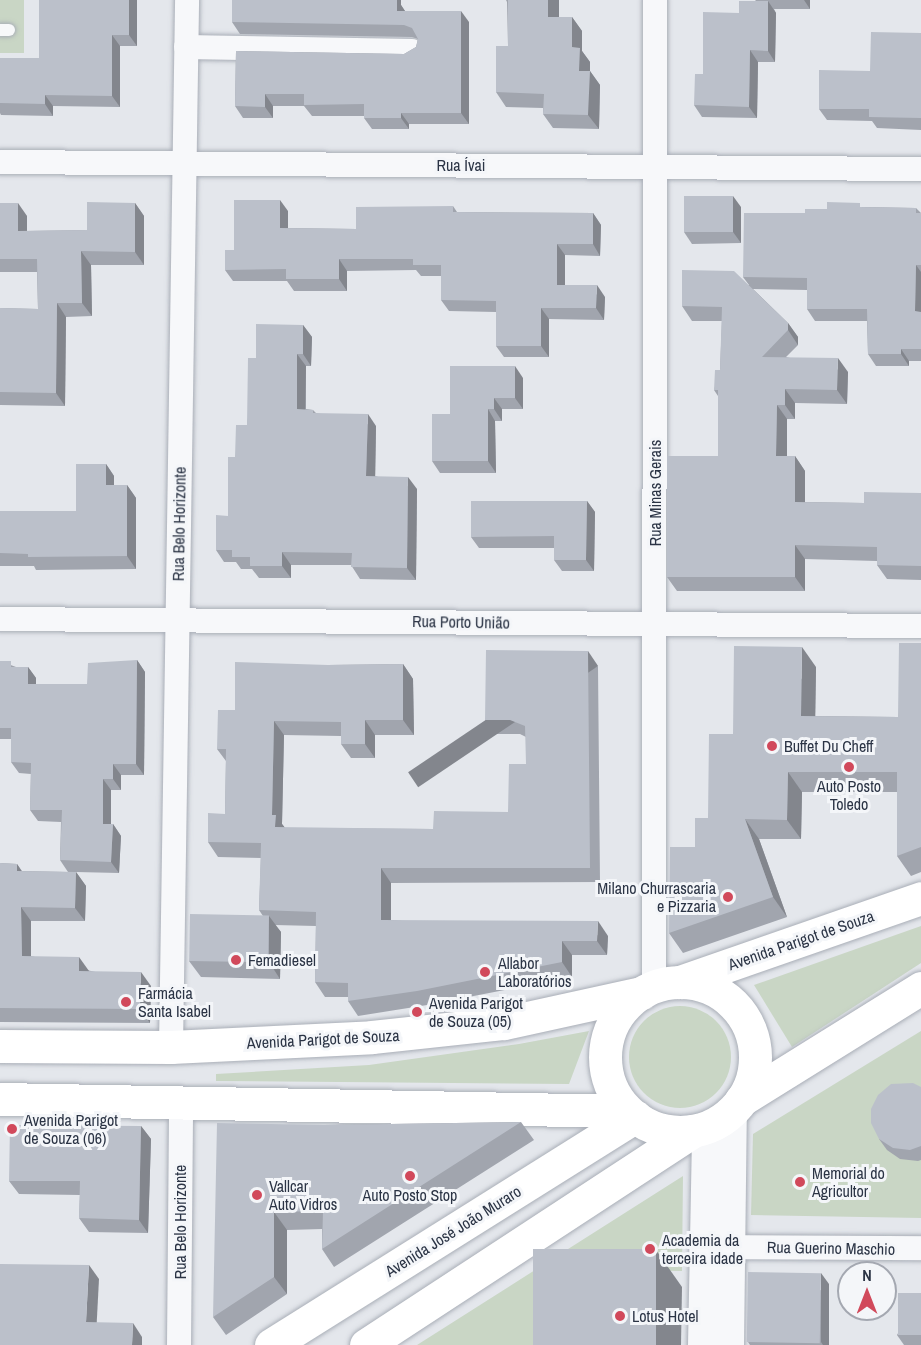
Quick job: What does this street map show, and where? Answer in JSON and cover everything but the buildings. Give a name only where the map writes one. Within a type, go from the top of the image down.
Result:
[{"type":"main road","name":"Avenida Parigot de Souza","points":[[0,1046],[171,1047],[372,1037],[451,1030],[557,1013],[659,987],[921,898]]},
{"type":"main road","points":[[703,986],[723,996],[740,1012],[751,1032],[755,1055],[752,1078],[718,1117],[661,1130],[631,1114],[612,1090],[606,1069],[606,1047],[612,1025],[624,1007],[659,987],[703,986]]},
{"type":"main road","points":[[366,1345],[921,988]]},
{"type":"main road","points":[[0,1099],[181,1100],[631,1114]]},
{"type":"main road","name":"Avenida José João Muraro","points":[[271,1345],[631,1114]]},
{"type":"street","name":"Rua Belo Horizonte","points":[[171,1047],[187,0]]},
{"type":"street","name":"Rua Minas Gerais","points":[[655,0],[655,624],[659,987]]},
{"type":"street","points":[[186,47],[412,51]]},
{"type":"street","name":"Rua Ívai","points":[[0,162],[921,169]]},
{"type":"street","name":"Rua Porto União","points":[[0,619],[921,626]]},
{"type":"street","name":"Rua Belo Horizonte","points":[[179,1345],[181,1100]]},
{"type":"street","points":[[718,1117],[717,1246],[729,1345]]},
{"type":"street","points":[[703,1345],[717,1246]]},
{"type":"street","name":"Rua Guerino Maschio","points":[[717,1246],[921,1248]]},
{"type":"green space","points":[[0,0],[24,0],[24,53],[0,53]]},
{"type":"green space","points":[[921,926],[921,963],[792,1047],[754,985]]},
{"type":"green space","points":[[680,1006],[699,1010],[716,1021],[727,1038],[731,1057],[727,1076],[716,1093],[699,1104],[680,1108],[661,1104],[644,1093],[633,1076],[629,1057],[633,1038],[644,1021],[661,1010]]},
{"type":"green space","points":[[589,1031],[569,1084],[216,1081],[216,1074],[369,1065],[519,1044]]},
{"type":"green space","points":[[921,1031],[921,1218],[751,1215],[753,1134]]},
{"type":"green space","points":[[683,1176],[682,1271],[537,1269]]},
{"type":"green space","points":[[536,1269],[535,1345],[417,1345]]},
{"type":"place","name":"Buffet Du Cheff","points":[[772,746]]},
{"type":"place","name":"Auto Posto Toledo","points":[[849,767]]},
{"type":"place","name":"Milano Churrascaria e Pizzaria","points":[[728,897]]},
{"type":"place","name":"Femadiesel","points":[[236,960]]},
{"type":"place","name":"Allabor Laboratórios","points":[[485,972]]},
{"type":"place","name":"Farmácia Santa Isabel","points":[[126,1002]]},
{"type":"place","name":"Avenida Parigot de Souza (05)","points":[[417,1012]]},
{"type":"place","name":"Avenida Parigot de Souza (06)","points":[[12,1129]]},
{"type":"place","name":"Auto Posto Stop","points":[[410,1176]]},
{"type":"place","name":"Memorial do Agricultor","points":[[800,1182]]},
{"type":"place","name":"Vallcar Auto Vidros","points":[[257,1195]]},
{"type":"place","name":"Academia da terceira idade","points":[[650,1249]]},
{"type":"place","name":"Lotus Hotel","points":[[620,1316]]}]
